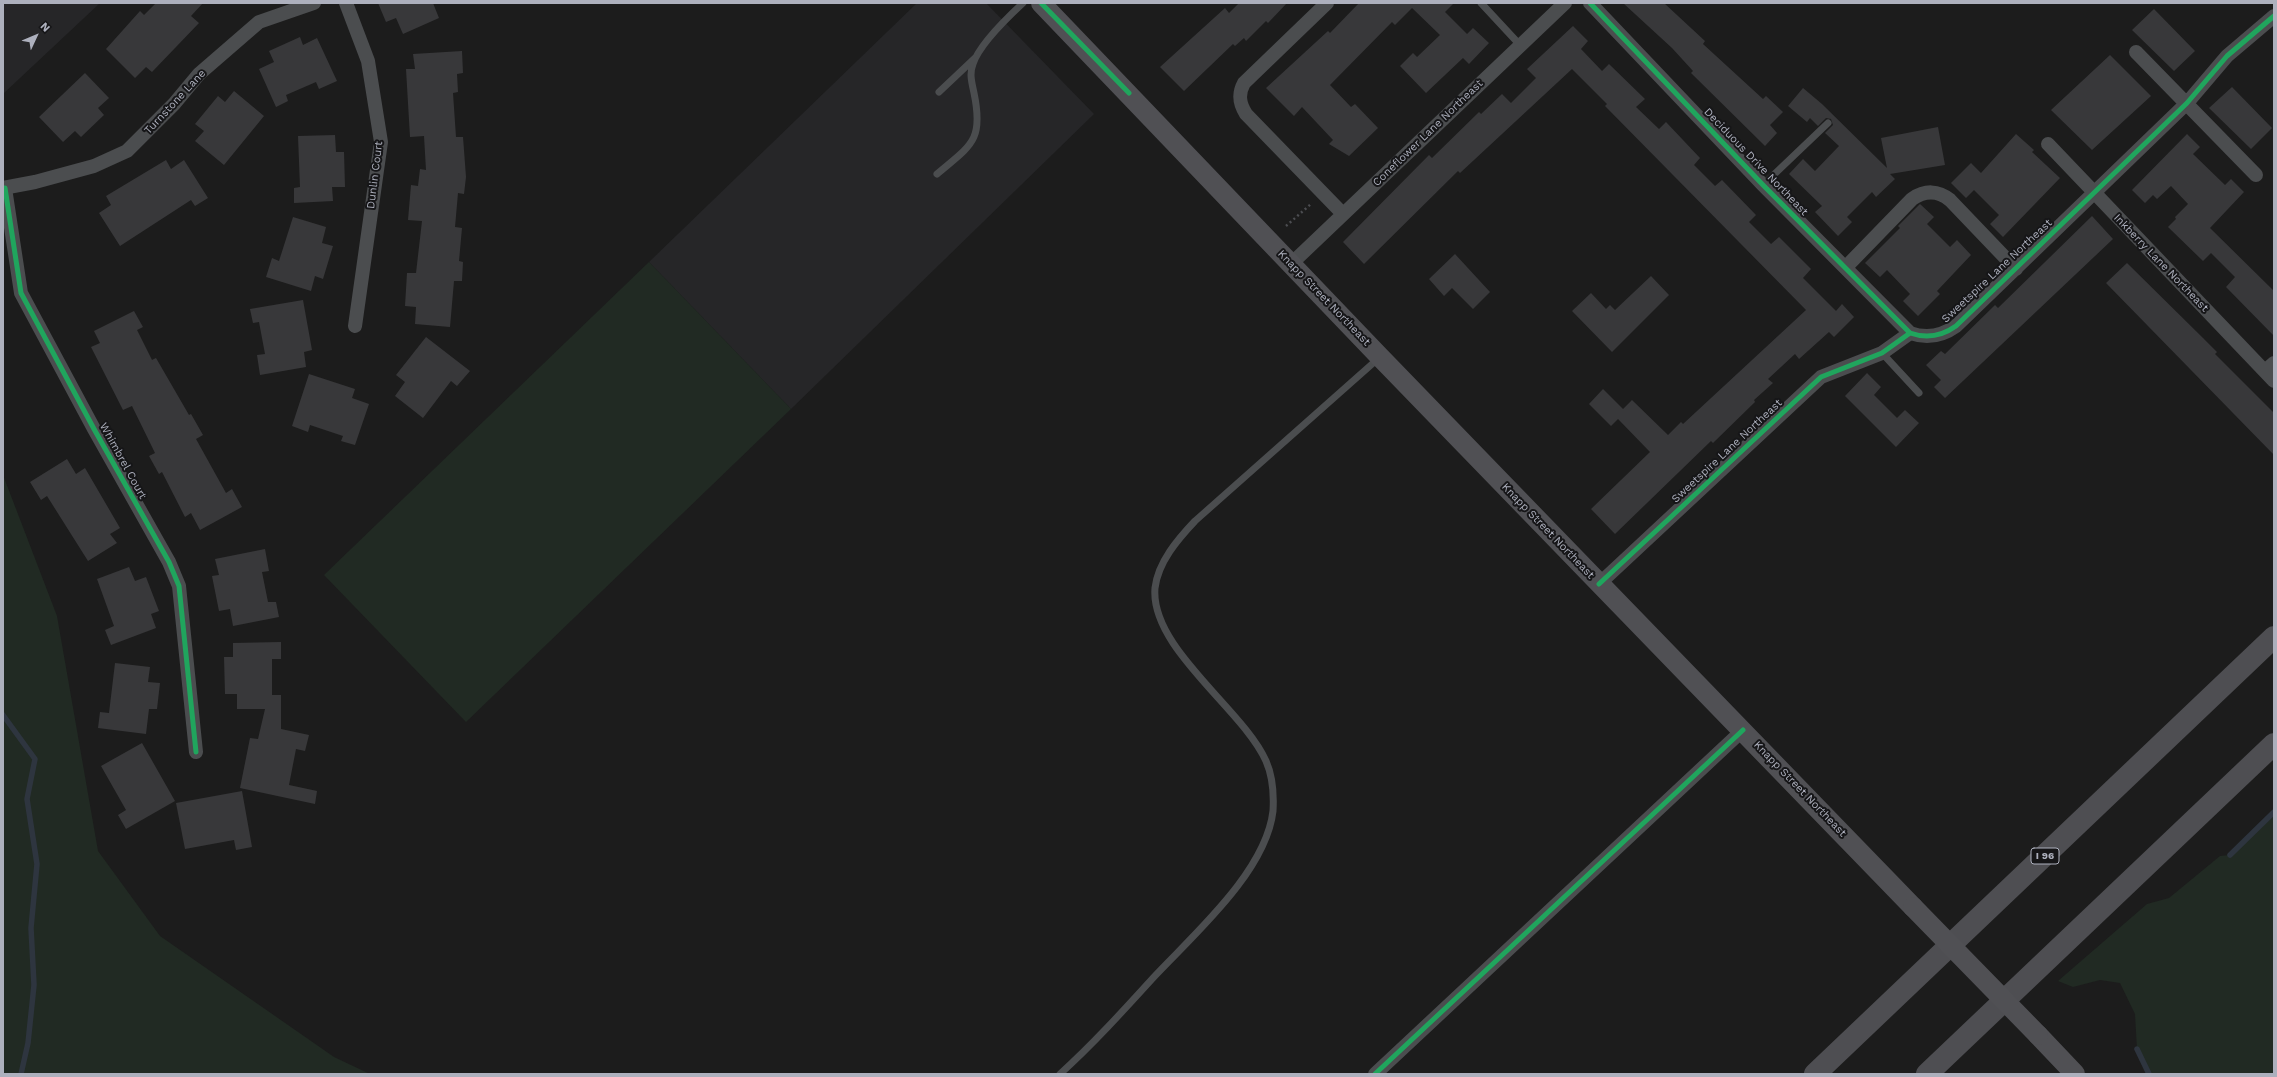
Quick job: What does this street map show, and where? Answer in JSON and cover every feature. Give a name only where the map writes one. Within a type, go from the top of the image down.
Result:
[{"type":"highway","name":"I 96","points":[[1815,1074],[2274,637]]},
{"type":"highway","points":[[1927,1074],[2274,744]]},
{"type":"main road","name":"Knapp Street Northeast","points":[[1042,3],[1380,357],[2075,1074]]},
{"type":"street","name":"Turnstone Lane","points":[[4,188],[94,166],[127,151],[174,104],[199,74],[259,22],[314,3]]},
{"type":"street","name":"Dunlin Court","points":[[346,3],[368,61],[381,142],[355,326]]},
{"type":"street","points":[[1327,3],[1244,83],[1240,92],[1240,98],[1246,114],[1343,214]]},
{"type":"street","name":"Coneflower Lane Northeast","points":[[1291,264],[1565,3]]},
{"type":"street","name":"Deciduous Drive Northeast","points":[[1590,3],[1763,185],[1910,333]]},
{"type":"street","name":"Sweetspire Lane Northeast","points":[[1599,584],[1822,377],[1882,353],[1910,333],[1929,336],[1950,330],[2016,269],[2187,103],[2227,56],[2274,16]]},
{"type":"street","points":[[2136,52],[2256,175]]},
{"type":"street","name":"Inkberry Lane Northeast","points":[[2048,144],[2094,193],[2271,372]]},
{"type":"street","name":"Whimbrel Court","points":[[4,188],[22,293],[94,429],[169,562],[179,586],[196,752]]},
{"type":"street","points":[[1846,267],[1912,199],[1923,193],[1931,192],[1942,194],[1950,200],[2016,269]]},
{"type":"street","points":[[1375,1074],[1743,730]]},
{"type":"lane","points":[[939,92],[977,55],[1003,22],[1023,3]]},
{"type":"lane","points":[[1481,3],[1520,45]]},
{"type":"lane","points":[[937,174],[969,147],[974,138],[977,129],[978,111],[970,76],[973,63],[977,55]]},
{"type":"lane","points":[[1763,185],[1828,123]]},
{"type":"lane","points":[[1882,353],[1919,393]]},
{"type":"lane","points":[[1060,1074],[1097,1038],[1226,900],[1255,861],[1271,824],[1273,799],[1272,784],[1266,760],[1252,739],[1184,656],[1161,617],[1157,605],[1155,587],[1162,566],[1177,542],[1196,521],[1380,357]]},
{"type":"path","points":[[1286,226],[1316,199]]},
{"type":"shaded area","points":[[3,3],[100,3],[3,94]]},
{"type":"shaded area","points":[[917,3],[986,3],[1094,114],[791,409],[649,262]]},
{"type":"shaded area","points":[[649,262],[791,409],[466,722],[324,575]]},
{"type":"shaded area","points":[[3,475],[57,616],[98,851],[160,936],[334,1057],[370,1074],[3,1074]]},
{"type":"shaded area","points":[[2274,812],[2274,1074],[2149,1074],[2137,1049],[2135,1014],[2120,983],[2100,980],[2073,987],[2058,981],[2147,904],[2169,898],[2220,856],[2230,855]]},
{"type":"building","points":[[156,3],[203,3],[191,16],[199,23],[152,72],[146,67],[135,78],[106,49],[140,11],[144,15]]},
{"type":"building","points":[[378,3],[433,3],[439,18],[403,34],[396,18],[386,22]]},
{"type":"building","points":[[1239,3],[1287,3],[1268,23],[1266,21],[1246,41],[1244,38],[1235,46],[1233,44],[1184,91],[1160,67],[1225,8],[1229,13]]},
{"type":"building","points":[[1359,3],[1454,3],[1445,12],[1467,34],[1473,28],[1489,43],[1469,64],[1463,58],[1426,93],[1400,66],[1413,53],[1417,57],[1440,35],[1412,8],[1395,25],[1392,22],[1330,85],[1351,107],[1355,104],[1378,128],[1349,156],[1329,144],[1333,140],[1302,107],[1294,116],[1266,88],[1328,31],[1330,33]]},
{"type":"building","points":[[1623,3],[1664,3],[1705,41],[1703,44],[1763,99],[1766,96],[1783,112],[1770,125],[1777,133],[1765,146],[1691,73],[1693,71],[1672,48]]},
{"type":"building","points":[[2154,9],[2195,51],[2174,71],[2132,30]]},
{"type":"building","points":[[1573,26],[1588,41],[1581,49],[1602,71],[1609,64],[1645,99],[1636,107],[1659,129],[1666,122],[1700,158],[1694,165],[1715,186],[1722,180],[1756,215],[1749,222],[1771,244],[1779,237],[1811,269],[1803,278],[1836,311],[1842,304],[1854,317],[1834,337],[1829,332],[1799,359],[1795,354],[1768,379],[1773,383],[1754,400],[1755,402],[1713,443],[1711,441],[1615,534],[1591,509],[1650,452],[1618,419],[1611,426],[1589,404],[1603,389],[1623,409],[1632,400],[1668,435],[1681,422],[1683,424],[1806,310],[1605,106],[1607,104],[1572,69],[1460,173],[1458,171],[1364,264],[1343,242],[1429,155],[1432,158],[1479,112],[1481,114],[1502,94],[1511,103],[1536,78],[1527,69]]},
{"type":"building","points":[[300,37],[303,45],[317,38],[337,81],[319,89],[316,82],[286,95],[288,101],[276,107],[259,69],[274,62],[269,51]]},
{"type":"building","points":[[462,51],[463,73],[457,74],[458,92],[453,93],[456,137],[463,137],[466,177],[464,194],[458,193],[455,227],[462,228],[459,261],[463,262],[462,281],[454,281],[450,327],[415,324],[416,307],[405,306],[407,273],[416,273],[422,221],[408,220],[411,185],[418,186],[420,169],[426,170],[424,136],[410,137],[406,69],[415,69],[413,54]]},
{"type":"building","points":[[2110,55],[2151,96],[2092,150],[2051,110]]},
{"type":"building","points":[[85,73],[109,98],[98,108],[104,115],[81,137],[75,131],[63,142],[39,117]]},
{"type":"building","points":[[2232,87],[2272,128],[2251,149],[2209,108]]},
{"type":"building","points":[[1803,88],[1822,104],[1887,168],[1881,138],[1938,127],[1945,165],[1890,174],[1895,179],[1876,197],[1872,192],[1847,217],[1852,222],[1838,236],[1815,212],[1822,206],[1789,174],[1803,159],[1815,171],[1839,146],[1825,133],[1833,125],[1831,119],[1826,118],[1818,126],[1810,118],[1807,122],[1788,106]]},
{"type":"building","points":[[234,91],[264,116],[224,165],[195,141],[204,131],[195,124],[218,96],[225,102]]},
{"type":"building","points":[[2016,134],[2034,150],[2032,152],[2060,178],[2003,237],[1990,224],[1999,215],[1974,190],[1966,198],[1951,183],[1971,163],[1981,173]]},
{"type":"building","points":[[2187,134],[2200,147],[2193,154],[2225,185],[2231,179],[2244,192],[2210,228],[2274,291],[2274,336],[2226,287],[2235,277],[2211,253],[2203,261],[2168,227],[2176,219],[2175,217],[2188,204],[2171,186],[2157,199],[2153,195],[2145,203],[2132,190]]},
{"type":"building","points":[[335,135],[336,152],[344,152],[345,187],[332,187],[333,201],[294,203],[294,188],[300,187],[298,136]]},
{"type":"building","points":[[166,160],[171,169],[184,160],[208,198],[195,206],[191,200],[120,246],[99,213],[111,205],[106,196]]},
{"type":"building","points":[[1920,204],[1934,217],[1927,224],[1950,247],[1957,240],[1971,255],[1937,291],[1940,294],[1918,316],[1903,301],[1910,294],[1887,270],[1880,277],[1865,263],[1900,228],[1898,226]]},
{"type":"building","points":[[2092,216],[2113,239],[1945,398],[1934,387],[1941,380],[1926,365],[1941,351],[1945,354],[1995,305],[1998,308]]},
{"type":"building","points":[[293,217],[326,227],[322,243],[333,246],[323,279],[315,276],[311,291],[266,277],[272,258],[279,261]]},
{"type":"building","points":[[1455,254],[1490,292],[1473,309],[1452,288],[1444,296],[1429,279]]},
{"type":"building","points":[[2127,263],[2217,352],[2215,354],[2274,413],[2274,455],[2106,283]]},
{"type":"building","points":[[1651,276],[1669,295],[1612,352],[1572,311],[1591,293],[1606,309],[1610,305],[1615,310]]},
{"type":"building","points":[[303,300],[312,350],[304,352],[306,367],[260,375],[257,355],[265,354],[259,322],[253,323],[250,309]]},
{"type":"building","points":[[134,311],[143,327],[137,330],[152,360],[156,358],[189,415],[191,414],[203,435],[196,439],[226,493],[232,489],[242,507],[200,530],[191,513],[185,517],[162,472],[159,474],[149,456],[155,453],[132,406],[123,410],[91,347],[100,343],[94,331]]},
{"type":"building","points":[[426,337],[470,371],[457,386],[451,381],[423,418],[395,396],[405,382],[396,375]]},
{"type":"building","points":[[1867,373],[1881,387],[1874,395],[1897,418],[1905,410],[1919,423],[1896,447],[1845,396]]},
{"type":"building","points":[[309,374],[355,389],[352,398],[369,404],[355,445],[341,441],[343,436],[310,425],[308,432],[292,426]]},
{"type":"building","points":[[67,459],[76,474],[85,468],[120,528],[110,534],[117,543],[88,561],[47,496],[41,500],[30,482]]},
{"type":"building","points":[[265,549],[269,571],[262,572],[268,602],[276,602],[279,617],[233,626],[230,609],[219,611],[212,576],[219,575],[215,559]]},
{"type":"building","points":[[129,567],[135,581],[146,577],[159,611],[151,614],[156,628],[111,645],[105,630],[114,626],[97,579]]},
{"type":"building","points":[[281,642],[281,659],[272,659],[272,695],[281,695],[281,729],[309,735],[305,751],[296,749],[289,785],[317,791],[315,804],[240,788],[250,738],[258,739],[265,709],[237,709],[237,694],[225,694],[224,657],[233,657],[233,643]]},
{"type":"building","points":[[115,663],[150,667],[148,682],[160,683],[157,709],[149,709],[146,734],[98,728],[100,712],[109,713]]},
{"type":"building","points":[[142,743],[175,801],[126,829],[118,815],[126,810],[101,766]]},
{"type":"building","points":[[242,791],[252,847],[236,850],[234,840],[185,849],[176,803]]},
{"type":"waterway","points":[[3,715],[35,759],[27,799],[37,864],[31,928],[34,985],[28,1043],[21,1074]]},
{"type":"waterway","points":[[2230,855],[2274,812]]},
{"type":"waterway","points":[[2137,1049],[2149,1074]]},
{"type":"cycle path","points":[[1041,3],[1129,93]]},
{"type":"cycle path","points":[[1590,3],[1763,185],[1910,333]]},
{"type":"cycle path","points":[[1599,584],[1821,377],[1882,353],[1910,333],[1922,336],[1934,336],[1956,326],[2187,103],[2227,56],[2274,16]]},
{"type":"cycle path","points":[[3,188],[5,188],[21,293],[94,429],[169,562],[179,586],[196,752]]},
{"type":"cycle path","points":[[1375,1074],[1743,730]]}]
